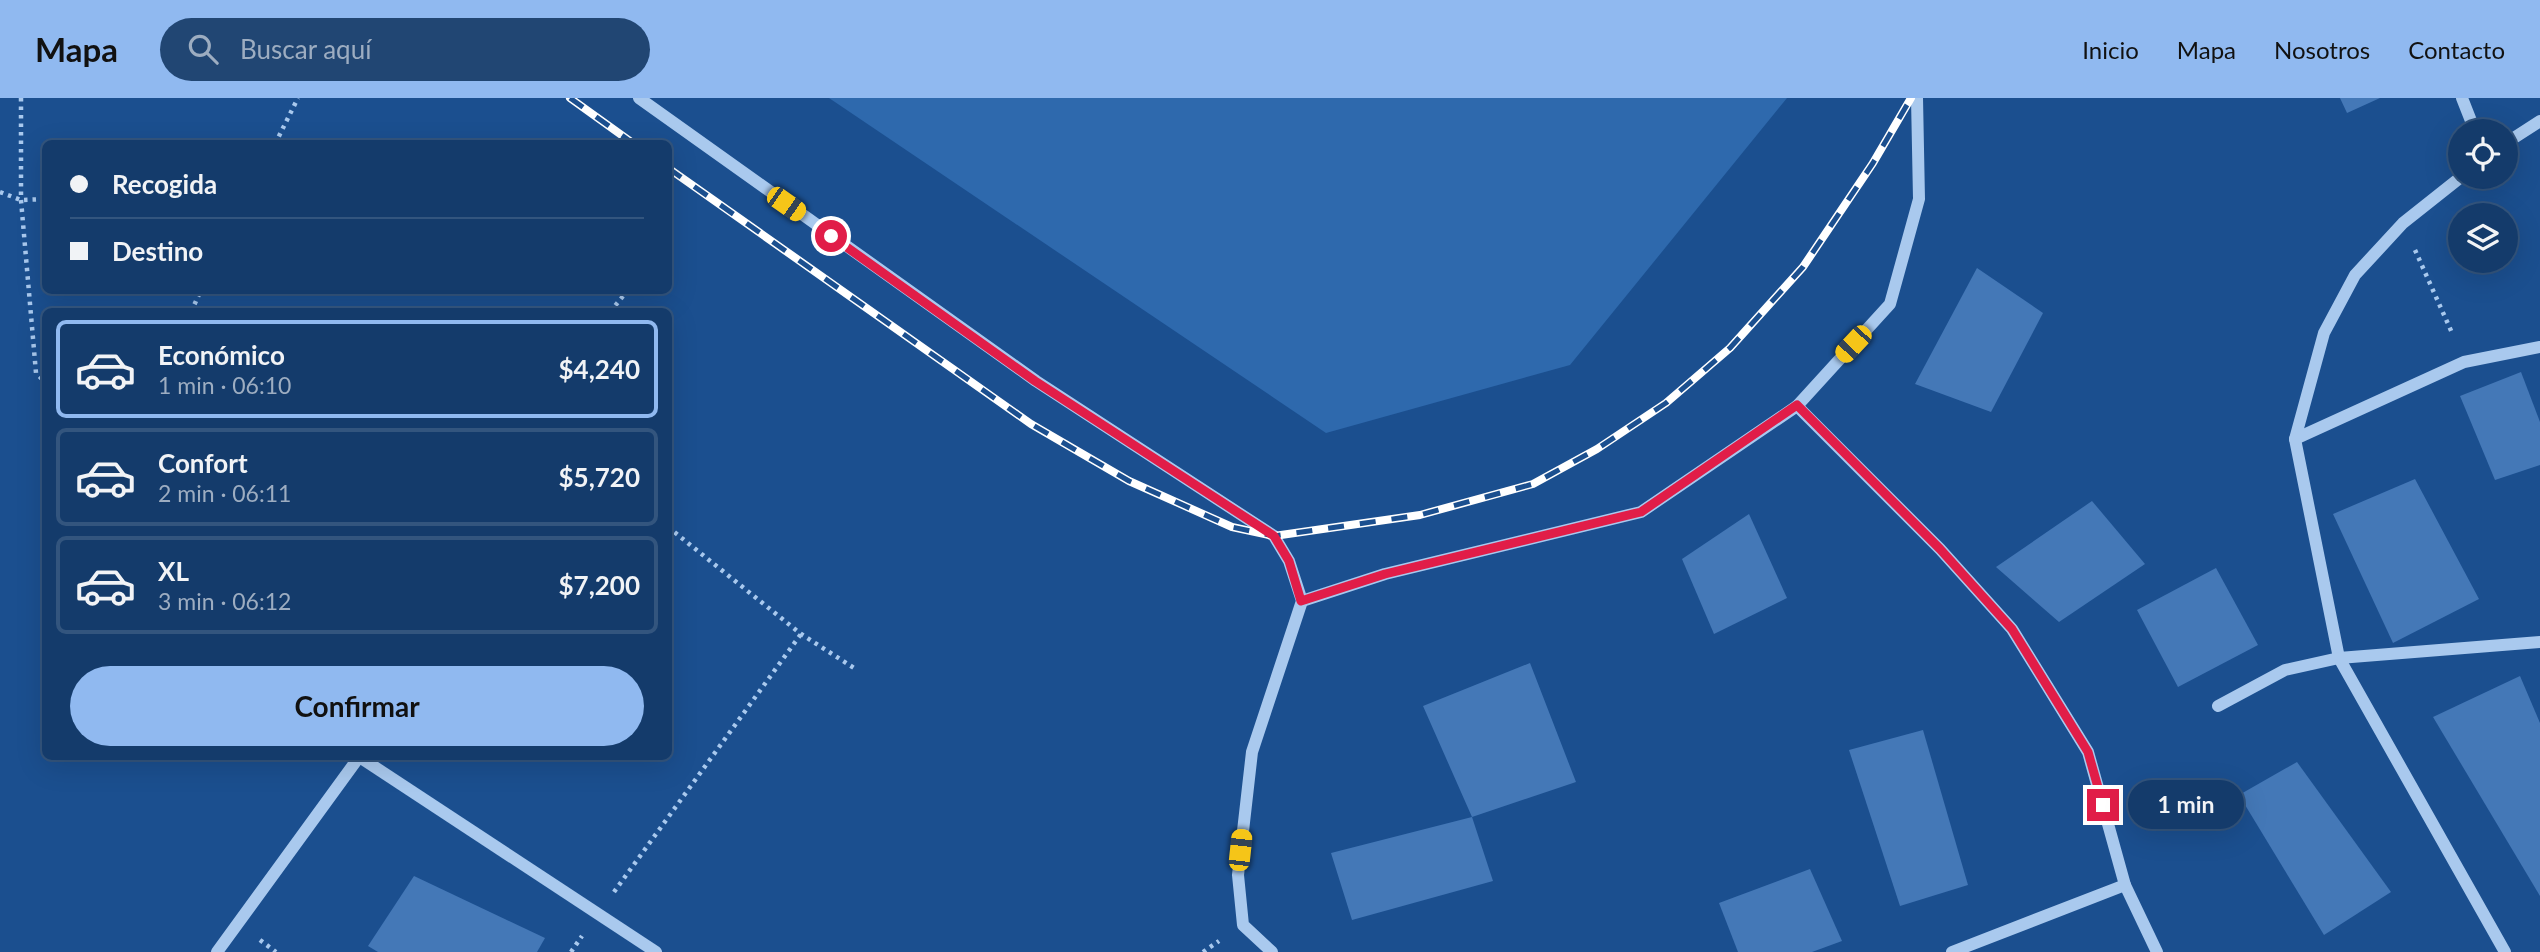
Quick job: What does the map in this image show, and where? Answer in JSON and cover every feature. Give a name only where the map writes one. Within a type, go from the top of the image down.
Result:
[{"type":"street","points":[[639,98],[1035,381],[1274,536],[1289,561],[1301,601],[1252,752],[1238,875],[1243,925],[1272,952]]},
{"type":"street","points":[[1301,601],[1385,574],[1641,512],[1797,405],[1890,304],[1919,199],[1917,98]]},
{"type":"street","points":[[2462,98],[2470,119]]},
{"type":"street","points":[[2518,135],[2540,121]]},
{"type":"street","points":[[2448,187],[2403,223],[2355,275],[2324,333],[2295,439],[2339,658],[2505,952]]},
{"type":"street","points":[[2295,439],[2465,362],[2540,347]]},
{"type":"street","points":[[1797,405],[1940,549],[2012,629],[2088,752],[2125,885],[2157,952]]},
{"type":"street","points":[[2218,706],[2285,670],[2339,658],[2540,642]]},
{"type":"street","points":[[217,952],[356,760]]},
{"type":"street","points":[[365,760],[656,952]]},
{"type":"street","points":[[1952,952],[2125,885]]},
{"type":"path","points":[[21,98],[21,200],[36,373],[42,379]]},
{"type":"path","points":[[277,140],[298,98]]},
{"type":"path","points":[[0,192],[21,200],[42,199]]},
{"type":"path","points":[[2403,223],[2465,362]]},
{"type":"path","points":[[613,308],[625,294]]},
{"type":"path","points":[[672,530],[801,634],[854,668]]},
{"type":"path","points":[[571,952],[801,634]]},
{"type":"shaded area","points":[[829,98],[1787,98],[1570,365],[1326,433]]},
{"type":"building","points":[[2340,98],[2380,98],[2347,113]]},
{"type":"building","points":[[1977,268],[2043,313],[1991,412],[1915,384]]},
{"type":"building","points":[[2521,372],[2540,422],[2540,465],[2495,480],[2460,396]]},
{"type":"building","points":[[2415,479],[2479,599],[2393,643],[2333,514]]},
{"type":"building","points":[[2092,501],[2145,564],[2059,622],[1996,567]]},
{"type":"building","points":[[1749,514],[1787,598],[1714,634],[1682,559]]},
{"type":"building","points":[[2216,568],[2258,645],[2178,687],[2137,610]]},
{"type":"building","points":[[1530,663],[1576,782],[1472,817],[1423,706]]},
{"type":"building","points":[[2520,676],[2540,723],[2540,896],[2433,717]]},
{"type":"building","points":[[1923,730],[1968,885],[1900,906],[1849,750]]},
{"type":"building","points":[[2297,762],[2391,892],[2324,935],[2239,795]]},
{"type":"building","points":[[1472,817],[1493,881],[1352,920],[1331,853]]},
{"type":"building","points":[[1810,869],[1842,941],[1812,952],[1738,952],[1719,903]]},
{"type":"building","points":[[414,876],[545,938],[537,952],[378,952],[368,946]]},
{"type":"railway","points":[[570,98],[628,140]]},
{"type":"railway","points":[[672,171],[1031,424],[1129,481],[1232,527],[1274,536],[1420,515],[1533,484],[1597,449],[1666,403],[1730,348],[1803,267],[1873,163],[1911,98]]},
{"type":"route","points":[[831,236],[1035,381],[1274,536],[1289,561],[1301,601],[1385,574],[1641,512],[1797,405],[1888,500],[1940,549],[2012,629],[2088,752],[2103,805]]}]
